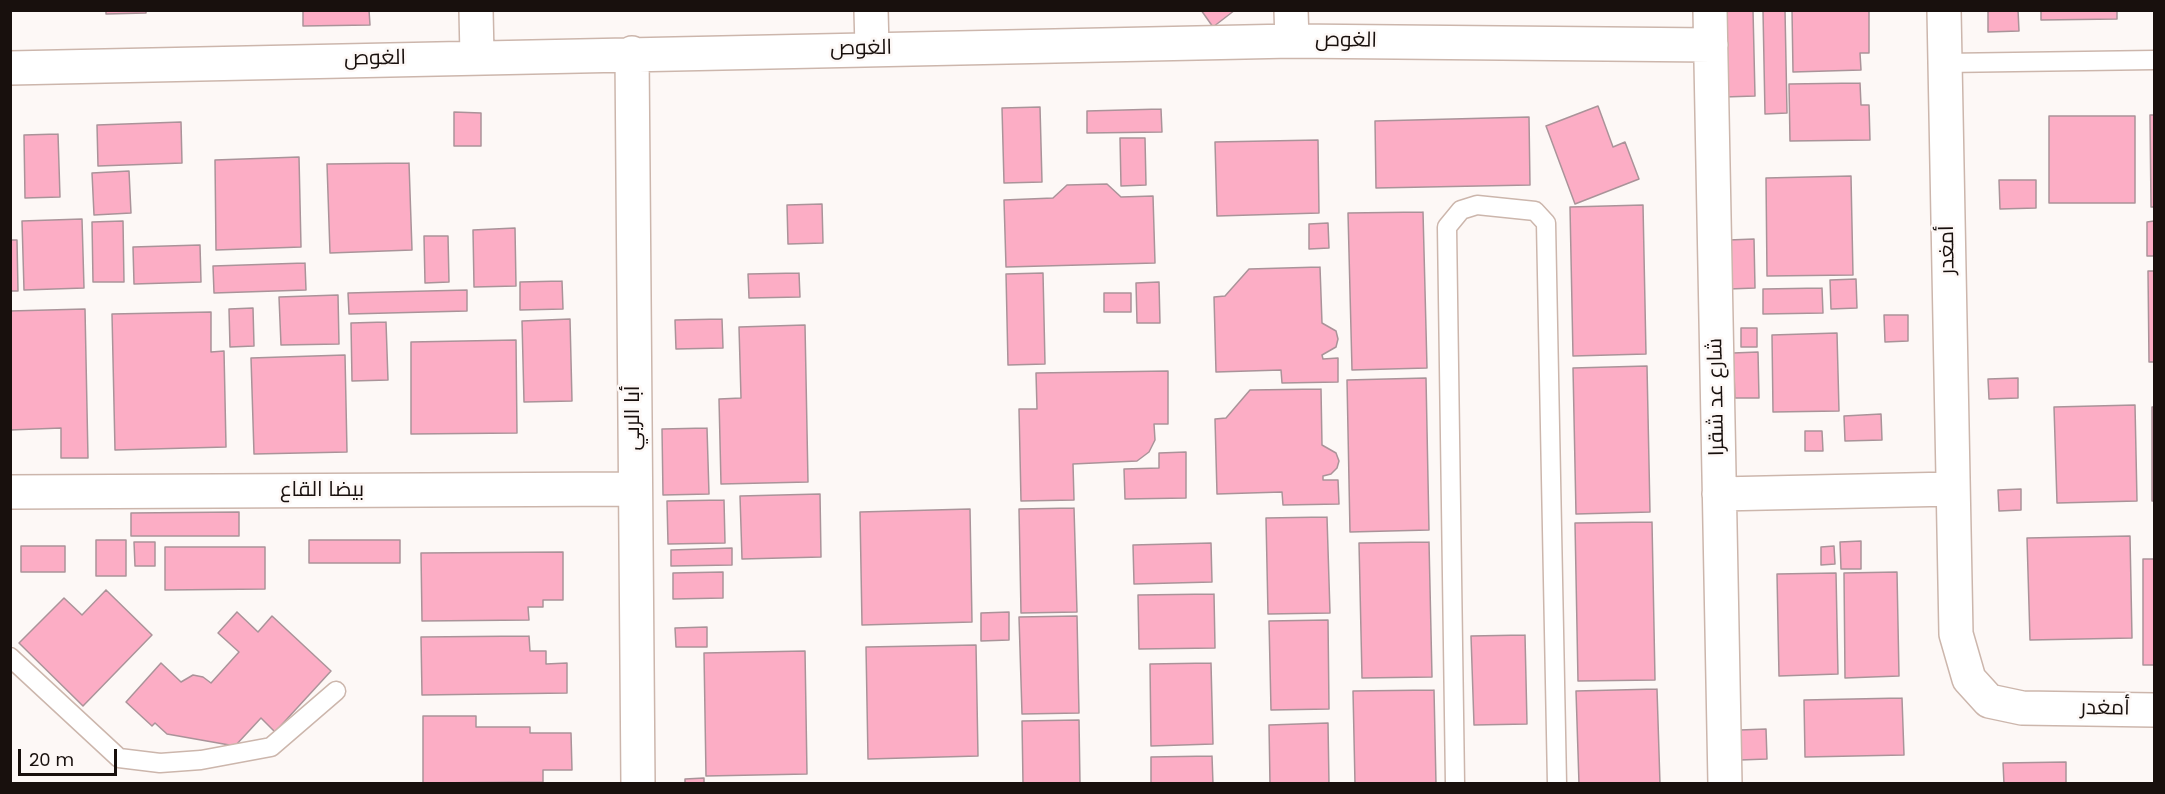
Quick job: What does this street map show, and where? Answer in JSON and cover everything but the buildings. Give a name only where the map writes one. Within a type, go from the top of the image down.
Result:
[{"type":"street","points":[[476,10],[477,56]]},
{"type":"street","points":[[871,10],[872,48]]},
{"type":"street","name":"شارع عد شقرا","points":[[1710,10],[1725,783]]},
{"type":"street","name":"أمغدر","points":[[1944,10],[1956,634],[1969,679],[1989,701],[2022,708],[2154,710]]},
{"type":"street","name":"الغوص","points":[[10,68],[872,48],[1292,26],[1711,45]]},
{"type":"street","name":"أبا الربي","points":[[633,53],[634,489],[638,783]]},
{"type":"street","name":"بيضا القاع","points":[[10,492],[634,489]]},
{"type":"street","points":[[1719,494],[1953,489]]},
{"type":"lane","points":[[1945,63],[2154,60]]},
{"type":"lane","points":[[1455,783],[1447,227],[1461,210],[1477,205],[1535,211],[1546,224],[1557,783]]},
{"type":"lane","points":[[10,657],[119,758],[160,763],[201,760],[271,747],[336,692]]}]
